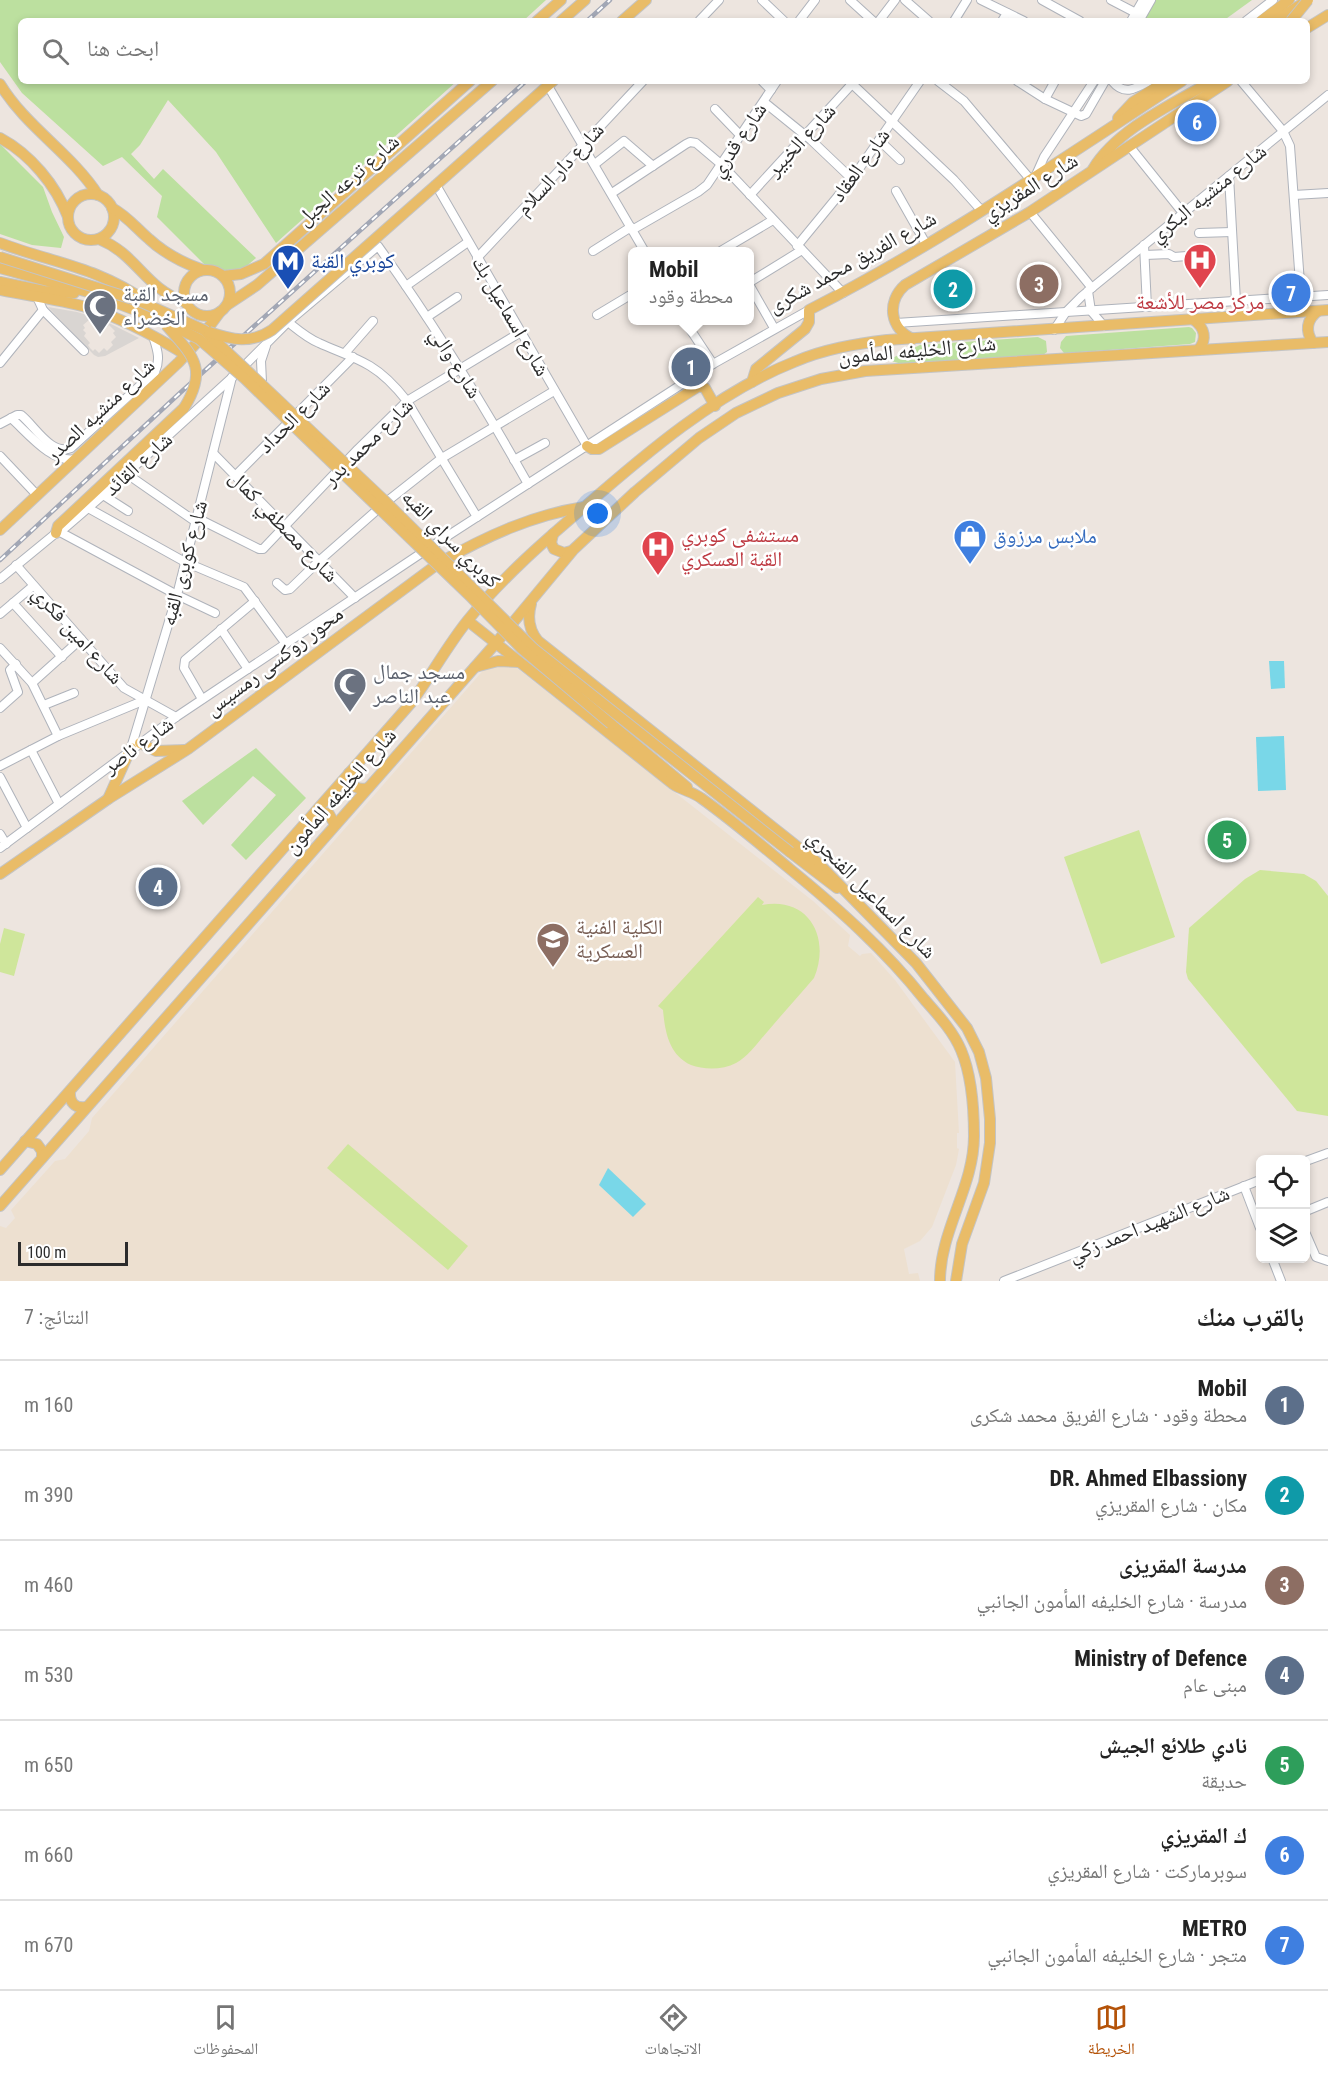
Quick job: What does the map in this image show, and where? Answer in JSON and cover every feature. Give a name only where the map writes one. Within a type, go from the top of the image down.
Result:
[{"type":"main road","points":[[540,18],[561,0]]},
{"type":"main road","points":[[564,18],[585,0]]},
{"type":"main road","points":[[625,18],[646,0]]},
{"type":"main road","points":[[1265,18],[1289,0]]},
{"type":"main road","points":[[1280,18],[1308,0]]},
{"type":"main road","points":[[1293,18],[1308,0]]},
{"type":"main road","points":[[1310,26],[1328,15]]},
{"type":"main road","points":[[0,84],[4,97],[77,166],[98,195]]},
{"type":"main road","name":"شارع ترعه الجبل","points":[[224,309],[250,291],[467,84]]},
{"type":"main road","name":"شارع ترعه الجبل","points":[[223,276],[241,274],[259,267],[322,221],[488,84]]},
{"type":"main road","points":[[204,330],[240,340],[257,338],[272,330],[549,84]]},
{"type":"main road","points":[[1113,126],[1133,102],[1161,84]]},
{"type":"main road","points":[[1113,126],[1177,84]]},
{"type":"main road","points":[[1092,172],[1110,147],[1127,132],[1207,84]]},
{"type":"main road","name":"شارع المقريزي","points":[[896,323],[893,305],[901,289],[1030,212],[1224,84]]},
{"type":"main road","name":"شارع الفريق محمد شكرى","points":[[809,310],[843,294],[926,244],[1113,126]]},
{"type":"main road","points":[[0,138],[18,149],[53,188],[70,227],[76,235],[89,240],[99,239],[113,226],[115,217],[107,200],[98,195],[88,194],[75,200],[68,218]]},
{"type":"main road","points":[[0,144],[18,149]]},
{"type":"main road","points":[[99,239],[127,255],[159,290],[185,302],[195,313],[205,316],[224,309],[230,290],[223,276],[214,271],[203,270],[166,253],[150,241],[128,218],[112,208]]},
{"type":"main road","points":[[0,243],[90,271],[123,287],[154,308]]},
{"type":"main road","name":"كوبري سراي القبه","points":[[0,257],[87,284],[154,308],[204,330],[385,501],[534,649],[820,876],[852,898]]},
{"type":"main road","name":"كوبري سراي القبه","points":[[0,268],[88,292],[161,320],[199,339],[244,378],[522,649],[699,796]]},
{"type":"main road","points":[[185,302],[183,291],[186,282],[194,274],[203,270]]},
{"type":"main road","points":[[0,282],[56,292],[88,292]]},
{"type":"main road","points":[[0,290],[96,310],[153,336],[186,355]]},
{"type":"main road","name":"شارع منشيه الصدر","points":[[0,530],[186,355],[224,309]]},
{"type":"main road","points":[[752,382],[756,369],[805,329],[809,322],[809,310]]},
{"type":"main road","points":[[1313,343],[1308,335],[1308,326],[1311,317],[1323,311]]},
{"type":"main road","name":"شارع الخليفه المأمون","points":[[0,1170],[418,694],[468,621],[553,534],[584,507],[655,448],[715,406],[779,368],[822,352],[857,344],[1323,311]]},
{"type":"main road","points":[[169,345],[181,338],[195,313]]},
{"type":"main road","points":[[58,532],[58,526],[184,408],[195,386],[195,362],[192,355],[161,320]]},
{"type":"main road","points":[[1194,320],[1201,326],[1204,334],[1204,342],[1200,350]]},
{"type":"main road","points":[[896,323],[903,333],[914,339]]},
{"type":"main road","name":"شارع الخليفه المأمون","points":[[0,1206],[496,643],[574,549],[629,497],[708,432],[757,403],[799,385],[865,371],[1328,342]]},
{"type":"main road","points":[[586,446],[599,449],[699,386],[705,388],[715,406]]},
{"type":"main road","name":"محور روكسى رمسيس","points":[[0,874],[108,799],[188,749],[439,563],[484,538],[516,525],[558,512],[584,507]]},
{"type":"main road","points":[[553,534],[551,543],[557,552],[564,554],[574,549]]},
{"type":"main road","name":"شارع اسماعيل الفنجري","points":[[532,601],[528,615],[530,629],[538,641],[819,863],[906,952],[957,1014],[971,1036],[984,1069],[990,1119],[989,1159],[984,1183],[962,1244],[956,1281]]},
{"type":"main road","name":"شارع اسماعيل الفنجري","points":[[468,621],[673,784],[699,796],[761,844],[870,937],[904,973],[958,1042],[968,1072],[974,1143],[968,1179],[947,1236],[941,1260],[940,1281]]},
{"type":"main road","points":[[536,673],[535,666],[538,659],[551,653]]},
{"type":"main road","points":[[475,667],[498,661],[522,663]]},
{"type":"main road","points":[[650,756],[660,751],[663,740]]},
{"type":"main road","points":[[108,799],[135,746],[163,752],[188,749]]},
{"type":"main road","points":[[349,773],[349,779],[354,786],[368,788]]},
{"type":"main road","points":[[316,810],[329,814],[335,825]]},
{"type":"main road","points":[[70,1091],[71,1100],[75,1105],[80,1108],[87,1107]]},
{"type":"main road","points":[[25,1141],[37,1144],[41,1149],[42,1158]]},
{"type":"street","points":[[702,18],[719,0]]},
{"type":"street","points":[[762,0],[781,18]]},
{"type":"street","points":[[801,18],[815,0]]},
{"type":"street","points":[[850,0],[870,18]]},
{"type":"street","points":[[881,18],[895,0]]},
{"type":"street","points":[[905,0],[926,18]]},
{"type":"street","points":[[956,18],[967,0]]},
{"type":"street","points":[[981,0],[1005,17]]},
{"type":"street","points":[[1042,0],[1075,18]]},
{"type":"street","points":[[1111,0],[1135,18]]},
{"type":"street","points":[[1135,18],[1143,0]]},
{"type":"street","points":[[1135,18],[1151,0]]},
{"type":"street","points":[[1250,18],[1273,0]]},
{"type":"street","points":[[551,84],[642,247]]},
{"type":"street","name":"شارع دار السلام","points":[[477,258],[640,84]]},
{"type":"street","points":[[765,84],[771,90]]},
{"type":"street","name":"شارع قدري","points":[[593,251],[707,185],[775,84]]},
{"type":"street","name":"شارع الخبير","points":[[750,195],[850,84]]},
{"type":"street","points":[[852,84],[954,180],[981,210]]},
{"type":"street","name":"شارع العقاد","points":[[754,281],[799,248],[852,179],[918,84]]},
{"type":"street","points":[[942,84],[970,108],[1033,177],[1044,156],[1092,84]]},
{"type":"street","points":[[1024,84],[1045,99],[1079,116],[1086,114],[1103,84]]},
{"type":"street","points":[[1045,99],[1053,84]]},
{"type":"street","points":[[1115,84],[1119,88],[1130,91],[1143,84]]},
{"type":"street","points":[[1244,84],[1283,131],[1291,151],[1301,297]]},
{"type":"street","name":"شارع منشيه البكري","points":[[1054,330],[1066,312],[1090,289],[1327,97]]},
{"type":"street","points":[[764,102],[806,135],[852,179]]},
{"type":"street","points":[[715,109],[741,136]]},
{"type":"street","points":[[879,140],[900,160]]},
{"type":"street","points":[[595,164],[624,141],[653,166]]},
{"type":"street","points":[[612,193],[690,142],[696,143],[722,165],[843,294]]},
{"type":"street","points":[[1130,147],[1183,213]]},
{"type":"street","points":[[1229,176],[1236,301]]},
{"type":"street","name":"شارع اسماعيل بك","points":[[436,185],[586,446]]},
{"type":"street","points":[[896,191],[926,244]]},
{"type":"street","points":[[1294,195],[1328,193]]},
{"type":"street","points":[[1030,212],[1090,289],[1092,310],[1104,326]]},
{"type":"street","points":[[731,247],[773,220]]},
{"type":"street","points":[[1199,233],[1232,232]]},
{"type":"street","points":[[406,286],[468,242]]},
{"type":"street","points":[[1144,245],[1147,307]]},
{"type":"street","name":"شارع والي","points":[[378,246],[460,367],[528,484]]},
{"type":"street","name":"شارع القائد","points":[[0,579],[127,474],[235,375],[288,322],[378,246]]},
{"type":"street","points":[[1145,255],[1169,254],[1176,257],[1200,255]]},
{"type":"street","points":[[754,291],[774,328]]},
{"type":"street","points":[[896,323],[1328,295]]},
{"type":"street","points":[[37,297],[43,310],[84,351]]},
{"type":"street","points":[[427,317],[457,297]]},
{"type":"street","points":[[597,315],[628,299]]},
{"type":"street","points":[[0,363],[43,310]]},
{"type":"street","name":"شارع الفريق محمد شكرى","points":[[429,548],[713,364],[809,310]]},
{"type":"street","name":"شارع الحداد","points":[[236,476],[295,416],[349,355],[373,321]]},
{"type":"street","points":[[288,322],[317,343],[349,355],[385,377],[407,401],[477,517]]},
{"type":"street","points":[[688,325],[713,364]]},
{"type":"street","name":"شارع محمد بدر","points":[[196,520],[261,549],[265,548],[284,525],[407,401],[521,332]]},
{"type":"street","points":[[0,424],[17,415],[22,416],[54,447],[63,450],[71,448],[155,372],[159,356],[153,336]]},
{"type":"street","points":[[262,382],[261,361],[269,340]]},
{"type":"street","points":[[235,375],[253,376],[262,382],[429,548]]},
{"type":"street","name":"شارع كوبرى القبه","points":[[135,746],[145,700],[177,595],[235,375]]},
{"type":"street","points":[[277,583],[285,590],[289,590],[385,504],[442,459],[554,391]]},
{"type":"street","points":[[11,418],[53,455],[64,460],[76,459]]},
{"type":"street","points":[[514,460],[544,443]]},
{"type":"street","name":"شارع مصطفي كمال","points":[[213,453],[355,598]]},
{"type":"street","points":[[0,456],[37,495]]},
{"type":"street","points":[[127,474],[196,520]]},
{"type":"street","points":[[103,495],[128,511]]},
{"type":"street","points":[[88,508],[185,562],[244,587],[285,644]]},
{"type":"street","points":[[58,532],[214,613]]},
{"type":"street","name":"شارع ناصر","points":[[3,846],[176,717],[429,548]]},
{"type":"street","name":"شارع امين فكري","points":[[16,565],[124,688],[176,717]]},
{"type":"street","points":[[0,614],[33,586]]},
{"type":"street","points":[[202,699],[184,668],[184,662],[255,601]]},
{"type":"street","points":[[13,603],[62,657]]},
{"type":"street","points":[[221,629],[248,669]]},
{"type":"street","points":[[32,683],[81,639]]},
{"type":"street","points":[[1,650],[32,683],[58,736]]},
{"type":"street","points":[[1,705],[18,694],[18,687],[10,671],[11,667],[16,664]]},
{"type":"street","points":[[44,705],[74,693]]},
{"type":"street","points":[[0,766],[58,736],[145,700]]},
{"type":"street","points":[[31,750],[59,804]]},
{"type":"street","points":[[0,777],[27,828]]},
{"type":"street","points":[[0,834],[3,846]]},
{"type":"street","points":[[1310,1159],[1328,1153]]},
{"type":"street","name":"شارع الشهيد احمد زكي","points":[[1004,1281],[1256,1182]]},
{"type":"street","points":[[1244,1186],[1256,1218]]},
{"type":"street","points":[[1310,1209],[1328,1202]]},
{"type":"street","points":[[1310,1246],[1316,1257],[1328,1261]]},
{"type":"street","points":[[1274,1263],[1281,1281]]},
{"type":"shaded area","points":[[48,307],[77,312],[103,320],[139,338],[105,356],[94,355]],"holes":[[[89,320],[100,320],[107,327],[109,325],[115,331],[113,333],[116,337],[111,342],[113,345],[107,351],[104,348],[99,353],[90,348],[88,345],[90,343],[84,336],[86,333],[83,330],[85,328],[83,325]]]},
{"type":"shaded area","name":"الكلية الفنية العسكرية","points":[[513,665],[813,901],[850,935],[848,946],[860,956],[871,953],[895,980],[955,1062],[959,1133],[957,1133],[957,1148],[959,1149],[956,1165],[932,1227],[920,1241],[904,1249],[909,1274],[918,1273],[920,1281],[0,1281],[0,1226],[6,1228],[15,1218],[11,1210],[55,1161],[65,1159],[89,1131],[92,1118],[487,666]]},
{"type":"green space","points":[[0,0],[546,0],[526,18],[18,18],[18,84],[454,84],[276,243],[216,152],[168,100],[140,145],[131,154],[154,179],[163,169],[256,258],[235,276],[212,272],[157,217],[162,196],[122,157],[103,166],[22,93],[0,62]]},
{"type":"green space","points":[[1153,0],[1252,0],[1227,18],[1144,18]]},
{"type":"green space","points":[[0,144],[43,187],[64,237],[61,248],[32,245],[0,234]]},
{"type":"green space","points":[[1189,327],[1196,333],[1195,342],[1190,344],[1068,353],[1064,353],[1060,348],[1066,336]]},
{"type":"green space","points":[[1038,337],[1046,341],[1047,352],[1042,356],[905,365],[888,360],[920,345]]},
{"type":"green space","points":[[256,748],[306,798],[246,860],[231,845],[276,795],[253,776],[203,825],[182,801]]},
{"type":"green space","points":[[1139,830],[1175,937],[1101,964],[1064,857]]},
{"type":"green space","points":[[1260,870],[1304,874],[1316,881],[1328,896],[1328,1116],[1297,1111],[1188,979],[1186,972],[1189,928],[1245,879]]},
{"type":"green space","points":[[758,897],[764,902],[762,905],[778,904],[792,907],[804,914],[812,923],[820,948],[819,963],[814,978],[741,1060],[719,1068],[696,1067],[684,1061],[673,1049],[667,1034],[663,1010],[658,1006]]},
{"type":"green space","points":[[4,928],[25,934],[14,976],[0,972],[0,944]]},
{"type":"green space","points":[[348,1144],[468,1246],[448,1270],[327,1168]]},
{"type":"water","points":[[1269,661],[1284,661],[1285,688],[1271,689]]},
{"type":"water","points":[[1284,736],[1286,790],[1258,791],[1256,737]]},
{"type":"water","points":[[608,1168],[646,1204],[633,1217],[599,1185]]},
{"type":"railway","points":[[590,18],[610,0]]},
{"type":"railway","points":[[0,560],[181,392],[523,84]]},
{"type":"place","name":"ك المقريزي","points":[[1197,122]]},
{"type":"place","name":"مدرسة المقريزى","points":[[1039,284]]},
{"type":"place","name":"DR. Ahmed Elbassiony","points":[[953,289]]},
{"type":"place","name":"مركز مصر للأشعة","points":[[1200,289]]},
{"type":"place","name":"كوبري القبة","points":[[288,290]]},
{"type":"place","name":"METRO","points":[[1291,293]]},
{"type":"place","name":"مسجد القبة الخضراء","points":[[100,335]]},
{"type":"place","name":"Mobil","points":[[691,367]]},
{"type":"place","name":"ملابس مرزوق","points":[[970,565]]},
{"type":"place","name":"مستشفى كوبري القبة العسكري","points":[[658,576]]},
{"type":"place","name":"مسجد جمال عبد الناصر","points":[[350,713]]},
{"type":"place","name":"نادي طلائع الجيش","points":[[1227,840]]},
{"type":"place","name":"Ministry of Defence","points":[[158,887]]},
{"type":"place","name":"الكلية الفنية العسكرية","points":[[553,968]]}]
